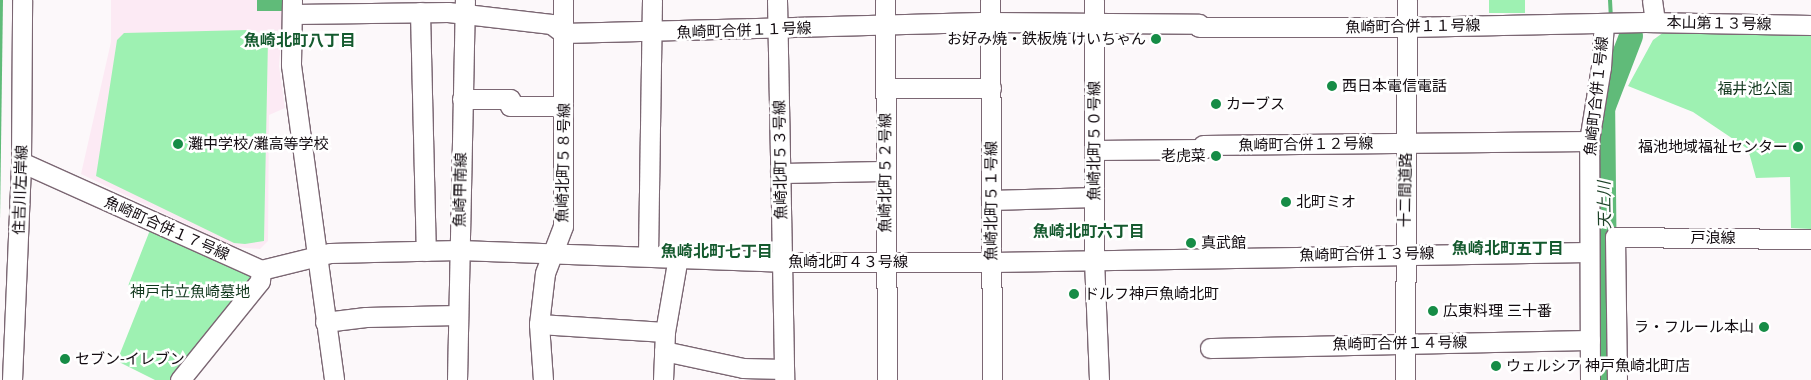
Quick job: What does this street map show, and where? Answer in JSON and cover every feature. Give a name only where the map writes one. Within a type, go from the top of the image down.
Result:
[{"type":"street","name":"住吉川左岸線","points":[[12,380],[21,162],[22,0]]},
{"type":"street","name":"魚崎北町５８号線","points":[[543,380],[539,324],[545,273],[563,226],[563,0]]},
{"type":"street","points":[[648,255],[652,0]]},
{"type":"street","name":"魚崎北町５３号線","points":[[777,0],[784,375]]},
{"type":"street","name":"魚崎北町５２号線","points":[[885,0],[887,380]]},
{"type":"street","name":"魚崎北町５１号線","points":[[990,0],[992,380]]},
{"type":"street","name":"魚崎北町５０号線","points":[[1094,0],[1094,260],[1099,380]]},
{"type":"street","name":"十二間道路","points":[[1405,380],[1404,254],[1407,0]]},
{"type":"street","points":[[1643,22],[1652,0]]},
{"type":"street","name":"魚崎町合併１１号線","points":[[292,7],[420,12],[464,7],[551,24],[563,33],[777,29],[990,22],[1407,27],[1643,22]]},
{"type":"street","points":[[292,7],[290,65],[334,380]]},
{"type":"street","name":"魚崎甲南線","points":[[457,380],[464,7]]},
{"type":"street","points":[[420,12],[426,250]]},
{"type":"street","name":"本山第１３号線","points":[[1643,22],[1811,26]]},
{"type":"street","name":"魚崎町合併１号線","points":[[1590,380],[1589,141],[1601,67],[1604,23]]},
{"type":"street","points":[[885,88],[991,88]]},
{"type":"street","points":[[462,99],[510,99],[510,106],[564,106]]},
{"type":"street","name":"魚崎町合併１２号線","points":[[1094,150],[1589,141]]},
{"type":"street","name":"魚崎町合併１７号線","points":[[21,162],[261,270]]},
{"type":"street","points":[[780,173],[886,171]]},
{"type":"street","points":[[991,200],[1094,197]]},
{"type":"street","name":"戸浪線","points":[[1618,380],[1615,237],[1811,239]]},
{"type":"street","name":"魚崎北町４３号線","points":[[317,258],[330,253],[426,250],[459,250],[553,256],[648,255],[782,262],[992,262],[1207,256]]},
{"type":"street","name":"魚崎町合併１３号線","points":[[1207,256],[1588,252]]},
{"type":"street","points":[[662,380],[665,332],[678,257]]},
{"type":"street","points":[[180,380],[260,281],[261,270],[317,258]]},
{"type":"street","points":[[325,322],[366,317],[458,315]]},
{"type":"street","points":[[539,324],[665,332]]},
{"type":"street","name":"魚崎町合併１４号線","points":[[1210,348],[1405,342],[1590,340]]},
{"type":"street","points":[[664,352],[784,375]]},
{"type":"shaded area","points":[[0,0],[3,0],[0,220]]},
{"type":"shaded area","name":"灘中学校/灘高等学校","points":[[111,0],[284,0],[279,66],[285,108],[269,115],[268,241],[260,249],[235,247],[81,174],[111,42]]},
{"type":"shaded area","points":[[257,0],[282,0],[282,11],[257,11]]},
{"type":"green space","points":[[1489,0],[1525,0],[1525,13],[1489,13]]},
{"type":"green space","name":"灘中学校/灘高等学校","points":[[247,30],[247,39],[268,39],[264,241],[245,244],[234,243],[96,176],[117,40],[124,33]]},
{"type":"green space","name":"福井池公園","points":[[1664,32],[1811,36],[1811,229],[1791,228],[1790,177],[1756,178],[1748,149],[1693,112],[1628,86],[1653,40]]},
{"type":"green space","name":"神戸市立魚崎墓地","points":[[152,225],[254,273],[255,281],[176,380],[155,380],[117,361],[145,291],[128,286]]},
{"type":"waterway","points":[[1610,0],[1611,18]]},
{"type":"waterway","name":"天上川","points":[[1606,380],[1603,109],[1631,36]]},
{"type":"waterway","points":[[1610,52],[1615,75]]},
{"type":"place","name":"お好み焼・鉄板焼 けいちゃん","points":[[1156,39]]},
{"type":"place","name":"西日本電信電話","points":[[1332,86]]},
{"type":"place","name":"カーブス","points":[[1216,104]]},
{"type":"place","name":"灘中学校/灘高等学校","points":[[178,144]]},
{"type":"place","name":"福池地域福祉センター","points":[[1798,147]]},
{"type":"place","name":"老虎菜","points":[[1216,156]]},
{"type":"place","name":"北町ミオ","points":[[1286,202]]},
{"type":"place","name":"真武館","points":[[1191,243]]},
{"type":"place","name":"ドルフ神戸魚崎北町","points":[[1074,294]]},
{"type":"place","name":"広東料理 三十番","points":[[1433,311]]},
{"type":"place","name":"ラ・フルール本山","points":[[1764,327]]},
{"type":"place","name":"セブン-イレブン","points":[[65,359]]},
{"type":"place","name":"ウェルシア 神戸魚崎北町店","points":[[1496,366]]},
{"type":"district","name":"魚崎北町八丁目","points":[[300,40]]},
{"type":"district","name":"魚崎北町六丁目","points":[[1089,231]]},
{"type":"district","name":"魚崎北町五丁目","points":[[1508,248]]},
{"type":"district","name":"魚崎北町七丁目","points":[[717,251]]}]
